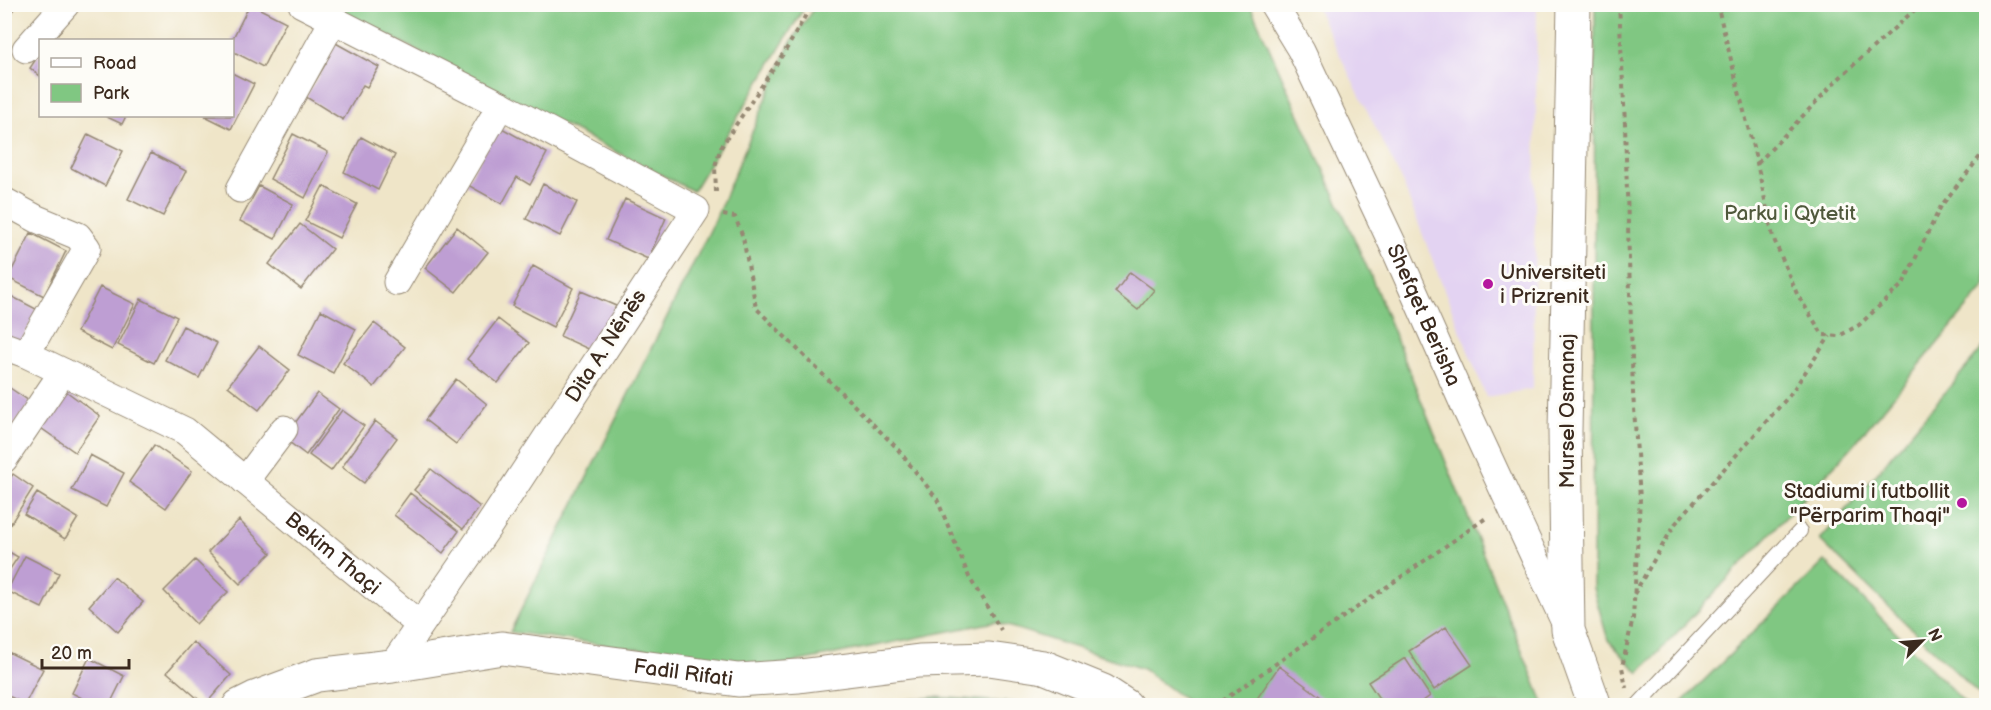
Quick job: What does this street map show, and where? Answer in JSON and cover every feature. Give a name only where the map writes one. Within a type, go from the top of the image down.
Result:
[{"type":"street","points":[[26,49],[66,4]]},
{"type":"street","points":[[302,4],[501,105],[696,210]]},
{"type":"street","name":"Shefqet Berisha","points":[[1273,4],[1301,50],[1394,247],[1568,630]]},
{"type":"street","name":"Mursel Osmanaj","points":[[1574,4],[1565,432],[1568,630],[1595,705]]},
{"type":"street","points":[[240,189],[333,21]]},
{"type":"street","points":[[397,282],[501,105]]},
{"type":"street","name":"Bekim Thaçi","points":[[4,201],[78,236],[87,248],[15,350],[185,431],[420,625]]},
{"type":"street","name":"Dita A. Nënës","points":[[392,666],[488,527],[696,210]]},
{"type":"street","points":[[4,459],[63,372]]},
{"type":"street","points":[[245,481],[284,429]]},
{"type":"street","name":"Fadil Rifati","points":[[239,705],[317,675],[392,666],[502,648],[738,680],[800,676],[919,661],[989,659],[1044,667],[1103,692],[1126,705]]},
{"type":"lane","points":[[1632,701],[1800,531]]},
{"type":"path","points":[[696,210],[716,197],[715,166],[721,147],[789,45],[812,4]]},
{"type":"path","points":[[1619,4],[1633,393],[1640,499],[1633,618],[1622,667],[1632,701]]},
{"type":"path","points":[[1717,4],[1773,237],[1797,294],[1823,335],[1839,336],[1859,325],[1903,284],[1941,206],[1986,149]]},
{"type":"path","points":[[1757,163],[1836,81],[1921,4]]},
{"type":"path","points":[[696,210],[735,217],[743,237],[756,308],[896,447],[937,499],[969,577],[1021,664]]},
{"type":"path","points":[[1634,595],[1675,524],[1790,396],[1830,336]]},
{"type":"path","points":[[1215,705],[1509,502]]},
{"type":"shaded area","name":"Universiteti i Prizrenit","points":[[1315,5],[1537,5],[1533,389],[1486,397],[1401,179]]},
{"type":"green space","points":[[328,5],[806,5],[693,191]]},
{"type":"green space","points":[[816,5],[1250,5],[1370,274],[1544,705],[1192,705],[1143,669],[995,622],[770,667],[510,632],[715,220],[789,45]]},
{"type":"green space","name":"Parku i Qytetit","points":[[1595,5],[1986,5],[1986,285],[1850,449],[1639,673],[1608,640],[1593,588]]},
{"type":"green space","points":[[1986,344],[1986,701],[1820,540]]},
{"type":"green space","points":[[1825,561],[1967,705],[1679,705]]},
{"type":"green space","points":[[935,697],[1032,704],[1035,705],[858,705]]},
{"type":"building","points":[[4,4],[17,4],[8,18],[4,15]]},
{"type":"building","points":[[250,4],[286,22],[263,67],[234,52],[232,39]]},
{"type":"building","points":[[332,41],[379,67],[367,87],[363,85],[343,120],[306,97],[326,63],[321,61]]},
{"type":"building","points":[[39,54],[39,75],[30,68]]},
{"type":"building","points":[[234,74],[254,84],[231,129],[207,117],[234,117]]},
{"type":"building","points":[[107,117],[126,117],[122,124]]},
{"type":"building","points":[[498,126],[547,153],[530,185],[517,177],[502,204],[466,184]]},
{"type":"building","points":[[88,134],[123,151],[105,186],[71,168]]},
{"type":"building","points":[[293,134],[328,152],[305,198],[270,179]]},
{"type":"building","points":[[361,137],[395,155],[378,190],[344,172]]},
{"type":"building","points":[[151,153],[186,171],[163,216],[128,199]]},
{"type":"building","points":[[543,184],[577,202],[560,236],[526,219]]},
{"type":"building","points":[[259,186],[293,204],[275,239],[240,221]]},
{"type":"building","points":[[323,186],[357,204],[339,238],[305,221]]},
{"type":"building","points":[[625,199],[666,218],[648,259],[606,240]]},
{"type":"building","points":[[300,224],[332,249],[301,289],[269,264]]},
{"type":"building","points":[[4,225],[11,228],[5,244],[4,244]]},
{"type":"building","points":[[457,227],[488,252],[456,292],[425,268]]},
{"type":"building","points":[[31,233],[66,251],[44,296],[8,278]]},
{"type":"building","points":[[533,266],[573,288],[553,327],[512,306]]},
{"type":"building","points":[[1130,272],[1154,290],[1138,310],[1115,292]]},
{"type":"building","points":[[100,287],[135,304],[112,350],[77,332]]},
{"type":"building","points":[[581,291],[616,306],[595,352],[560,336]]},
{"type":"building","points":[[5,293],[38,310],[20,345],[5,337]]},
{"type":"building","points":[[141,299],[177,317],[154,363],[118,345]]},
{"type":"building","points":[[321,310],[356,329],[333,373],[298,355]]},
{"type":"building","points":[[498,319],[529,343],[498,383],[467,359]]},
{"type":"building","points":[[374,323],[405,347],[374,387],[343,363]]},
{"type":"building","points":[[183,326],[217,343],[199,378],[165,360]]},
{"type":"building","points":[[259,346],[290,370],[259,410],[228,386]]},
{"type":"building","points":[[456,379],[487,404],[456,444],[425,420]]},
{"type":"building","points":[[4,384],[32,403],[4,437]]},
{"type":"building","points":[[63,389],[100,416],[75,452],[38,426]]},
{"type":"building","points":[[317,393],[339,409],[306,455],[284,438]]},
{"type":"building","points":[[342,410],[364,426],[331,471],[309,455]]},
{"type":"building","points":[[375,421],[397,438],[364,483],[342,467]]},
{"type":"building","points":[[154,445],[192,471],[166,508],[129,482]]},
{"type":"building","points":[[90,455],[124,473],[106,507],[72,490]]},
{"type":"building","points":[[431,469],[480,507],[463,529],[414,490]]},
{"type":"building","points":[[13,474],[33,488],[8,528],[4,525],[4,487]]},
{"type":"building","points":[[37,493],[78,518],[65,539],[24,514]]},
{"type":"building","points":[[410,493],[459,531],[443,553],[394,515]]},
{"type":"building","points":[[239,520],[271,553],[240,584],[208,552]]},
{"type":"building","points":[[4,549],[18,557],[4,578]]},
{"type":"building","points":[[25,556],[59,573],[42,608],[7,591]]},
{"type":"building","points":[[195,560],[228,592],[196,624],[164,591]]},
{"type":"building","points":[[114,577],[143,602],[118,632],[89,606]]},
{"type":"building","points":[[1446,627],[1472,665],[1434,690],[1409,651]]},
{"type":"building","points":[[193,642],[231,675],[205,705],[167,672]]},
{"type":"building","points":[[8,652],[43,669],[25,704],[4,694],[4,659]]},
{"type":"building","points":[[89,658],[124,676],[109,706],[97,706],[72,693]]},
{"type":"building","points":[[1405,658],[1430,696],[1416,706],[1384,706],[1368,682]]},
{"type":"building","points":[[1279,666],[1333,706],[1252,706]]},
{"type":"place","name":"Universiteti i Prizrenit","points":[[1488,284]]},
{"type":"place","name":"Stadiumi i futbollit \"Përparim Thaqi\"","points":[[1962,503]]}]
